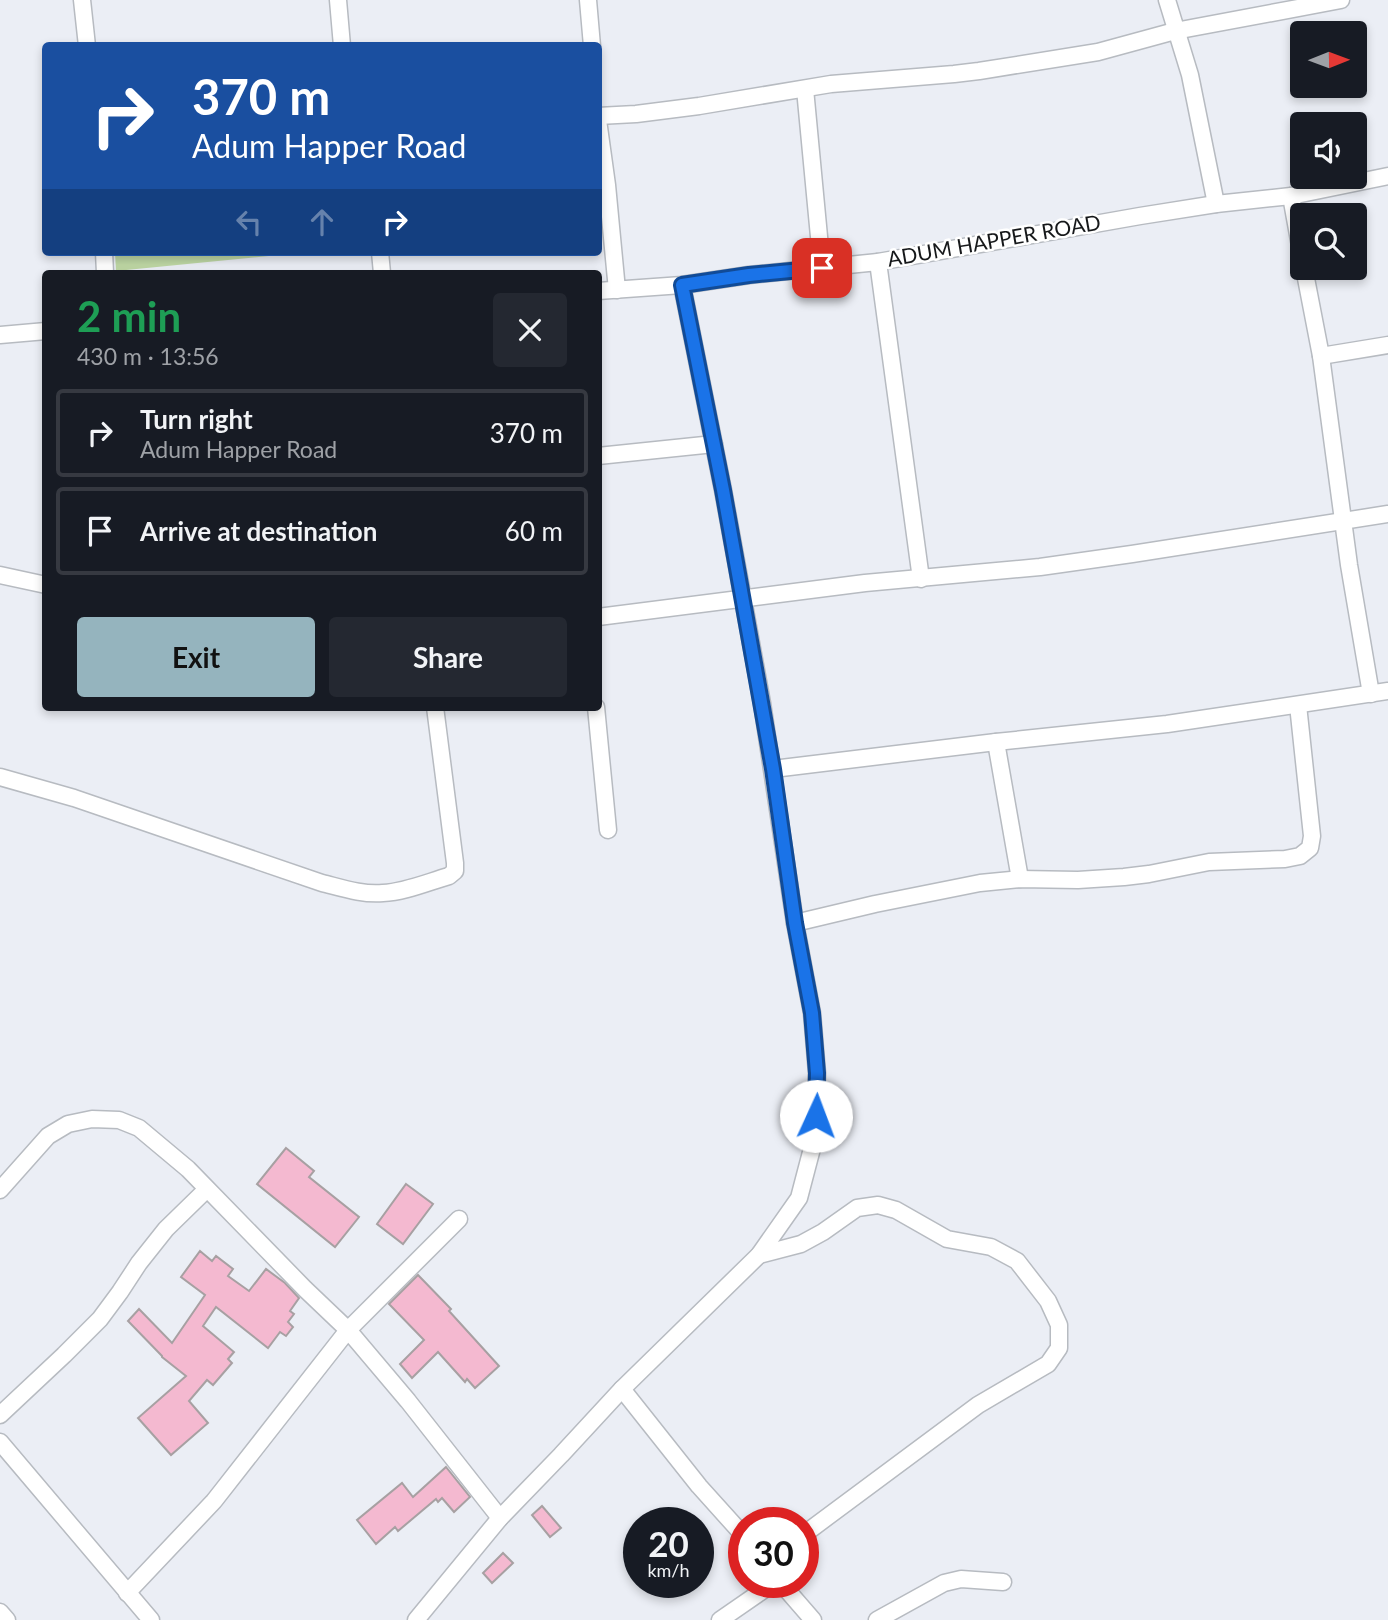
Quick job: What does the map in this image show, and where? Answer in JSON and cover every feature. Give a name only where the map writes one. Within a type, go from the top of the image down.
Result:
[{"type":"street","points":[[82,0],[87,42]]},
{"type":"street","points":[[338,0],[342,42]]},
{"type":"street","points":[[588,0],[592,42]]},
{"type":"street","points":[[1167,0],[1190,75],[1216,204]]},
{"type":"street","points":[[602,118],[831,84],[979,71],[1098,52],[1175,31],[1341,0]]},
{"type":"street","points":[[805,89],[822,268]]},
{"type":"street","points":[[602,148],[617,290]]},
{"type":"street","name":"ADUM HAPPER ROAD","points":[[602,291],[682,285],[749,275],[878,262],[1216,204],[1291,196],[1388,176]]},
{"type":"street","points":[[1291,196],[1292,203]]},
{"type":"street","points":[[878,262],[921,579]]},
{"type":"street","points":[[1306,280],[1321,356],[1351,578],[1371,694]]},
{"type":"street","points":[[416,1620],[500,1517],[622,1389],[759,1255],[799,1198],[815,1138],[817,1073],[812,1013],[795,923],[773,769],[682,285]]},
{"type":"street","points":[[0,335],[42,331]]},
{"type":"street","points":[[1321,356],[1388,345]]},
{"type":"street","points":[[602,456],[714,444]]},
{"type":"street","points":[[602,616],[865,583],[1040,566],[1388,514]]},
{"type":"street","points":[[0,575],[42,584]]},
{"type":"street","points":[[773,769],[1167,724],[1388,691]]},
{"type":"street","points":[[795,923],[980,883],[1020,879],[1078,880],[1124,877],[1209,862],[1300,856],[1310,848],[1312,836],[1298,705]]},
{"type":"street","points":[[0,777],[74,798],[322,883],[372,893],[393,892],[449,876],[455,871],[436,711]]},
{"type":"street","points":[[596,711],[608,830]]},
{"type":"street","points":[[996,742],[1020,879]]},
{"type":"street","points":[[0,1190],[48,1136],[68,1124],[92,1119],[119,1121],[139,1128],[188,1169],[348,1330],[500,1517]]},
{"type":"street","points":[[0,1415],[100,1319],[166,1229],[207,1189]]},
{"type":"street","points":[[759,1255],[801,1244],[857,1208],[878,1205],[897,1210],[947,1239],[991,1247],[1017,1261],[1048,1301],[1059,1325],[1059,1349],[1048,1364],[978,1405],[819,1523]]},
{"type":"street","points":[[128,1593],[214,1501],[348,1330],[459,1219]]},
{"type":"street","points":[[622,1389],[728,1518]]},
{"type":"street","points":[[0,1442],[151,1620]]},
{"type":"street","points":[[877,1620],[944,1583],[961,1579],[1003,1582]]},
{"type":"street","points":[[720,1620],[752,1598]]},
{"type":"street","points":[[794,1598],[813,1620]]},
{"type":"street","points":[[0,1612],[7,1620]]},
{"type":"green space","points":[[115,256],[268,256],[126,270],[116,270]]},
{"type":"building","points":[[286,1148],[314,1171],[309,1177],[359,1217],[335,1247],[257,1184]]},
{"type":"building","points":[[406,1184],[433,1204],[403,1244],[377,1224]]},
{"type":"building","points":[[200,1251],[212,1261],[216,1256],[233,1269],[228,1276],[249,1291],[266,1269],[299,1298],[290,1311],[294,1314],[288,1322],[293,1327],[286,1336],[280,1332],[268,1348],[216,1307],[203,1326],[234,1352],[228,1359],[232,1363],[213,1385],[207,1380],[189,1401],[208,1423],[171,1455],[138,1418],[186,1376],[162,1357],[128,1321],[139,1309],[172,1343],[205,1295],[181,1277]]},
{"type":"building","points":[[418,1275],[499,1366],[475,1388],[467,1379],[465,1382],[438,1352],[412,1378],[400,1364],[424,1340],[389,1304]]},
{"type":"building","points":[[446,1467],[470,1497],[454,1512],[442,1498],[438,1502],[436,1499],[398,1531],[395,1527],[376,1544],[357,1520],[402,1483],[413,1497]]},
{"type":"building","points":[[542,1506],[561,1528],[550,1537],[532,1515]]},
{"type":"building","points":[[503,1553],[513,1563],[492,1583],[483,1573]]},
{"type":"route","points":[[816,1116],[817,1073],[812,1013],[795,923],[773,769],[723,490],[682,285],[822,268]]}]
